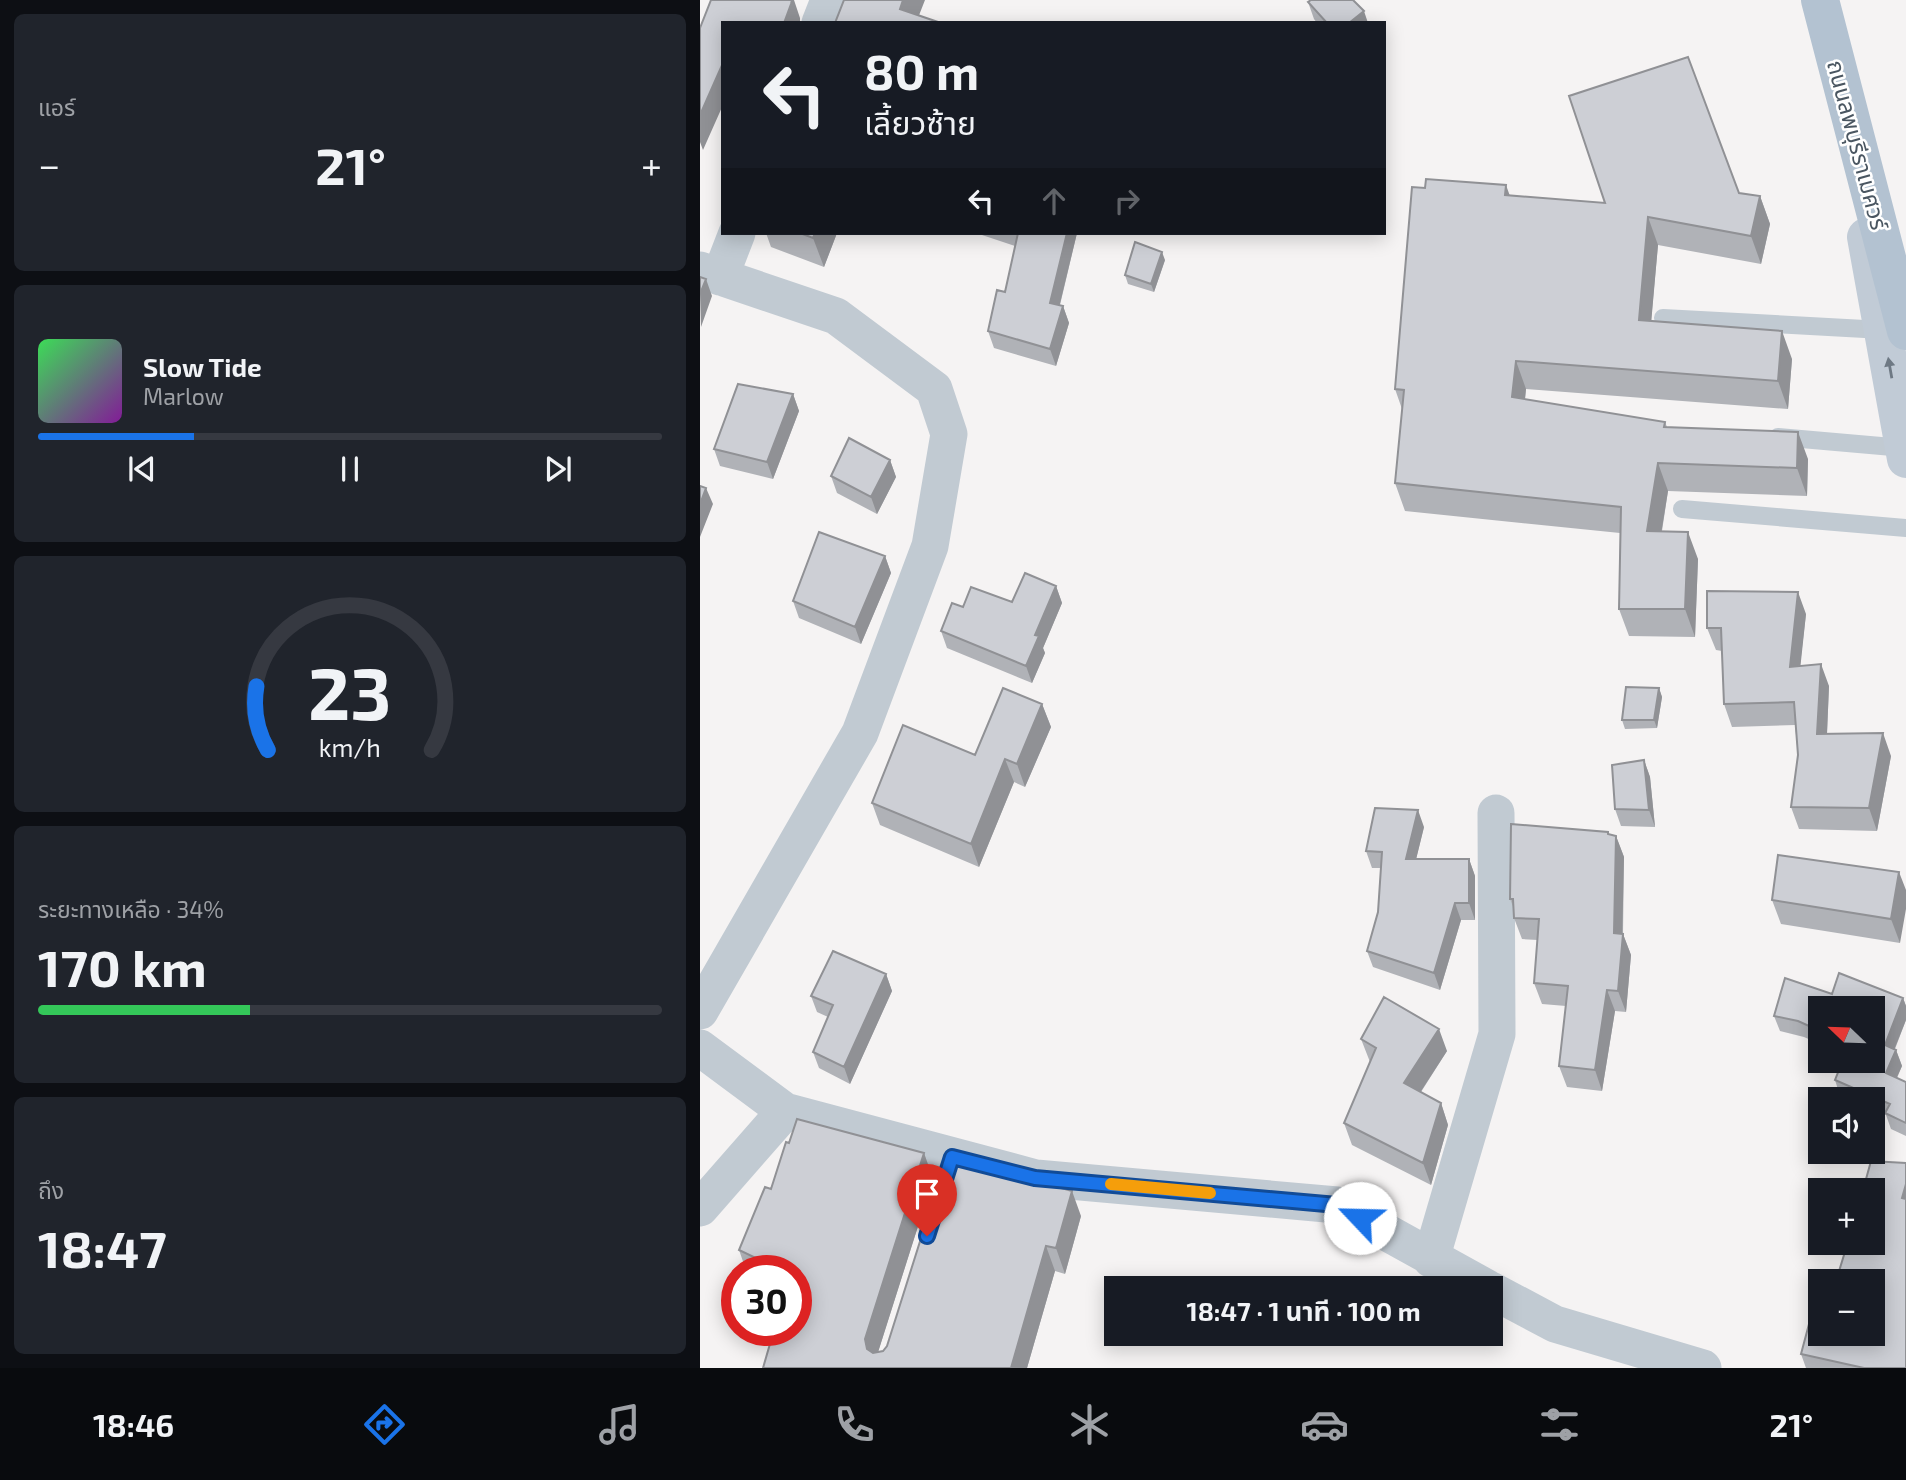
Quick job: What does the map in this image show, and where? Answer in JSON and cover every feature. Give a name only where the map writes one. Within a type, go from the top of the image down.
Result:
[{"type":"main road","name":"ถนนลพบุรีราเมศวร์","points":[[1820,0],[1894,330]]},
{"type":"main road","points":[[1894,330],[1905,453]]},
{"type":"street","points":[[821,21],[829,0]]},
{"type":"street","points":[[700,1012],[860,733],[930,545],[949,434],[934,389],[836,316],[710,274],[736,235]]},
{"type":"street","points":[[1431,1259],[1497,1034],[1496,813]]},
{"type":"street","points":[[700,1048],[785,1111],[950,1164],[1035,1178],[1337,1205],[1464,1276]]},
{"type":"street","points":[[700,1208],[785,1111]]},
{"type":"street","points":[[1503,1296],[1555,1324],[1703,1368]]},
{"type":"lane","points":[[1663,318],[1894,330]]},
{"type":"lane","points":[[1767,436],[1905,453]]},
{"type":"lane","points":[[1682,509],[1906,528]]},
{"type":"building","points":[[711,0],[792,0],[785,21],[721,21],[721,68],[700,115],[700,28]]},
{"type":"building","points":[[844,0],[903,0],[900,9],[935,21],[836,21]]},
{"type":"building","points":[[1353,0],[1364,11],[1352,21],[1325,21],[1308,2]]},
{"type":"building","points":[[1688,57],[1739,193],[1760,196],[1751,236],[1648,217],[1639,320],[1782,331],[1778,381],[1516,361],[1512,397],[1665,422],[1664,427],[1798,432],[1797,468],[1658,463],[1647,531],[1688,532],[1685,609],[1619,609],[1621,507],[1395,483],[1404,390],[1395,389],[1412,187],[1425,188],[1426,179],[1506,185],[1505,195],[1605,203],[1569,96]]},
{"type":"building","points":[[1018,235],[1067,235],[1050,303],[1063,306],[1050,349],[988,331],[997,290],[1005,292]]},
{"type":"building","points":[[1135,242],[1162,252],[1151,284],[1125,275]]},
{"type":"building","points":[[700,277],[706,279],[700,294]]},
{"type":"building","points":[[738,384],[793,394],[767,462],[714,449]]},
{"type":"building","points":[[849,438],[890,460],[871,497],[831,476]]},
{"type":"building","points":[[700,486],[706,488],[700,504]]},
{"type":"building","points":[[819,532],[885,556],[855,627],[793,601]]},
{"type":"building","points":[[1025,573],[1056,586],[1035,635],[1039,636],[1026,666],[941,631],[952,603],[963,607],[971,587],[1012,602]]},
{"type":"building","points":[[1707,591],[1798,592],[1790,667],[1821,664],[1817,734],[1883,733],[1869,808],[1791,807],[1798,755],[1794,702],[1724,704],[1721,628],[1707,628]]},
{"type":"building","points":[[1626,687],[1659,688],[1654,720],[1622,720]]},
{"type":"building","points":[[1003,688],[1042,704],[1017,764],[1005,759],[971,844],[872,803],[903,725],[975,755]]},
{"type":"building","points":[[1644,760],[1649,810],[1615,809],[1612,765]]},
{"type":"building","points":[[1375,808],[1418,810],[1406,859],[1469,859],[1469,903],[1455,903],[1434,973],[1367,951],[1378,912],[1382,852],[1366,851]]},
{"type":"building","points":[[1511,824],[1608,832],[1616,836],[1614,933],[1623,934],[1618,991],[1607,990],[1595,1070],[1559,1066],[1568,986],[1534,983],[1539,919],[1514,918],[1513,899],[1510,899]]},
{"type":"building","points":[[1778,855],[1899,872],[1891,919],[1772,900]]},
{"type":"building","points":[[833,951],[886,974],[844,1067],[813,1052],[833,1005],[811,996]]},
{"type":"building","points":[[1839,973],[1903,998],[1885,1045],[1885,996],[1808,996],[1808,1026],[1774,1016],[1785,978],[1832,994]]},
{"type":"building","points":[[1384,997],[1439,1029],[1404,1083],[1441,1103],[1423,1163],[1344,1123],[1376,1048],[1361,1039]]},
{"type":"building","points":[[1885,1045],[1896,1050],[1886,1073],[1906,1082],[1906,1123],[1885,1113],[1890,1104],[1885,1102],[1885,1087],[1851,1087],[1835,1080],[1838,1073],[1885,1073]]},
{"type":"building","points":[[797,1119],[924,1153],[865,1339],[867,1349],[873,1353],[883,1351],[887,1346],[946,1159],[970,1166],[971,1163],[1072,1191],[1056,1248],[1046,1246],[1011,1368],[763,1368],[769,1346],[812,1346],[812,1255],[750,1255],[739,1250],[765,1187],[771,1189],[786,1142],[789,1143]]},
{"type":"building","points":[[1906,1163],[1906,1184],[1902,1198],[1906,1199],[1906,1368],[1864,1368],[1801,1354],[1808,1328],[1808,1346],[1885,1346],[1885,1269],[1840,1269],[1844,1255],[1885,1255],[1885,1178],[1866,1178],[1870,1164]]},
{"type":"slow traffic","points":[[1111,1184],[1210,1193]]},
{"type":"route","points":[[927,1236],[952,1157],[1035,1178],[1337,1205],[1360,1218]]}]
